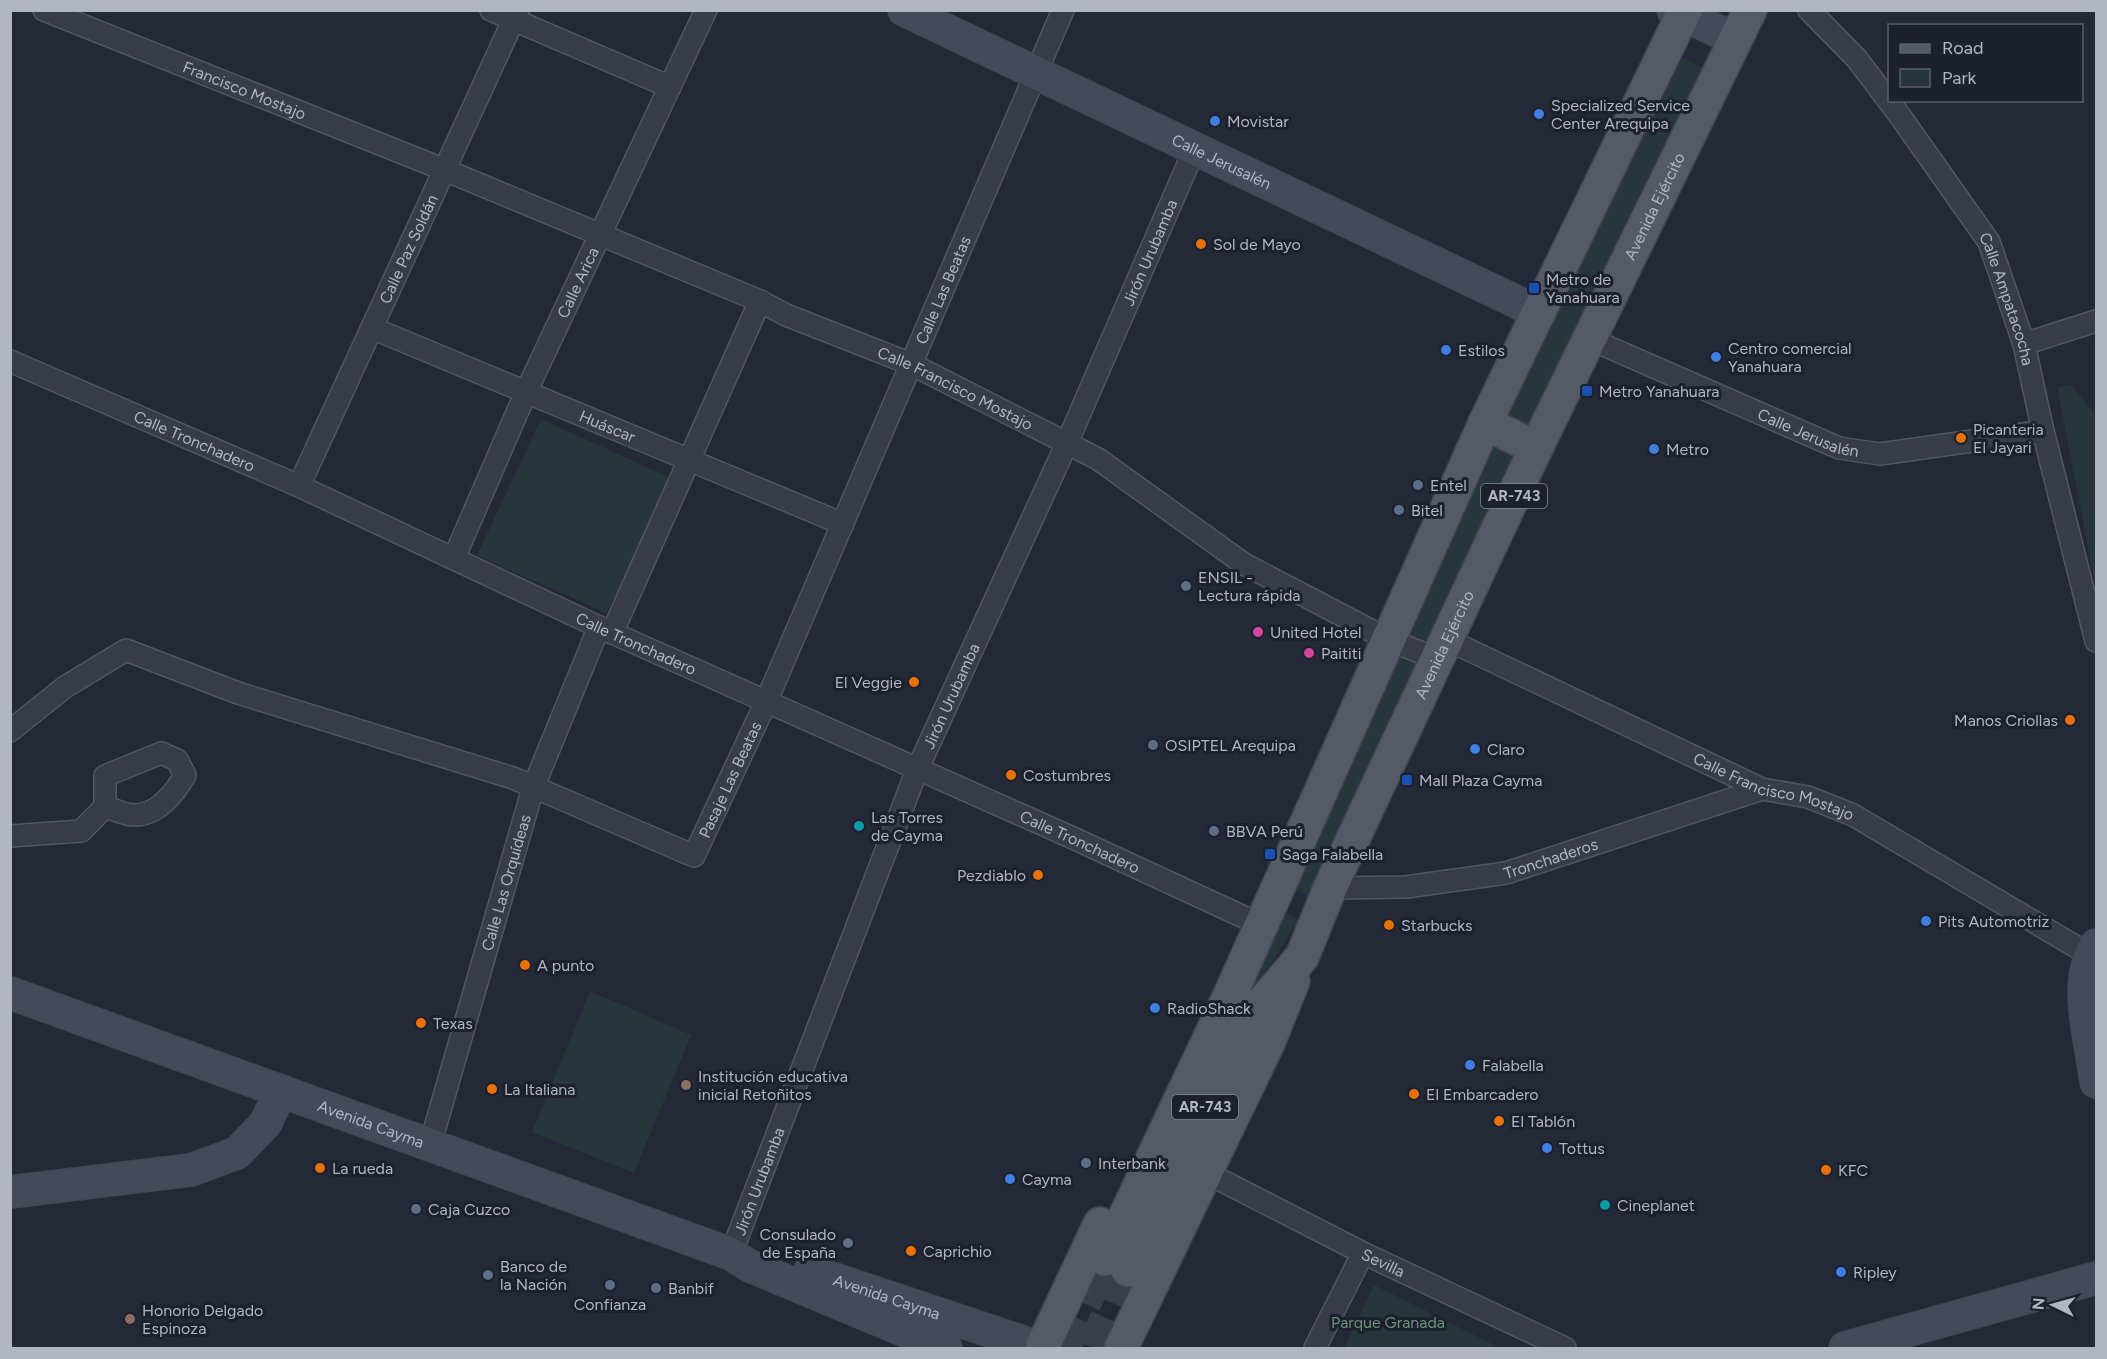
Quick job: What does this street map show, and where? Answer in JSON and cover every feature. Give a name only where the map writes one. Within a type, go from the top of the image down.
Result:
[{"type":"main road","name":"Avenida Ejército","points":[[1680,12],[1540,313],[1485,423],[1231,993],[1116,1264],[1244,1024],[1302,957],[1330,888],[1536,448],[1750,10]]},
{"type":"main road","points":[[1485,423],[1536,448]]},
{"type":"main road","points":[[1121,1348],[1268,1043],[1302,957]]},
{"type":"main road","points":[[1042,1348],[1205,1005],[1231,993]]},
{"type":"street","name":"Francisco Mostajo","points":[[44,10],[445,170]]},
{"type":"street","points":[[490,10],[516,16],[670,87]]},
{"type":"street","name":"Calle Arica","points":[[454,558],[526,392],[706,10]]},
{"type":"street","name":"Calle Jerusalén","points":[[904,10],[1540,313]]},
{"type":"street","name":"Calle Las Beatas","points":[[766,702],[1063,10]]},
{"type":"street","name":"Calle Ampatacocha","points":[[1809,10],[1857,59],[1989,242],[2024,344],[2043,432],[2097,641]]},
{"type":"street","points":[[1680,12],[1736,39]]},
{"type":"street","name":"Calle Paz Soldán","points":[[299,486],[516,16]]},
{"type":"street","name":"Jirón Urubamba","points":[[731,1254],[917,771],[1067,443],[1195,148]]},
{"type":"street","name":"Calle Francisco Mostajo","points":[[445,170],[759,301],[786,315],[911,364],[1098,459],[1244,564],[1389,640],[1443,650],[1762,789],[1808,797],[1853,815],[2093,950]]},
{"type":"street","name":"Calle Las Orquídeas","points":[[430,1145],[533,788],[759,301]]},
{"type":"street","points":[[2024,344],[2097,321]]},
{"type":"street","name":"Huáscar","points":[[372,328],[843,524]]},
{"type":"street","name":"Calle Jerusalén","points":[[1590,339],[1839,448],[1880,454],[2043,432]]},
{"type":"street","name":"Calle Tronchadero","points":[[10,361],[299,486],[605,630],[917,771],[1073,838],[1261,925]]},
{"type":"street","points":[[10,730],[65,687],[126,650],[238,693],[513,778],[533,788]]},
{"type":"street","name":"Pasaje Las Beatas","points":[[533,788],[694,856],[766,702]]},
{"type":"street","name":"Tronchaderos","points":[[1330,888],[1406,887],[1506,873],[1762,789]]},
{"type":"street","points":[[10,836],[81,831],[105,807]]},
{"type":"street","points":[[2093,950],[2084,990],[2097,1082]]},
{"type":"street","name":"Avenida Cayma","points":[[10,993],[731,1254],[750,1266],[946,1348]]},
{"type":"street","points":[[10,1192],[191,1170],[237,1153],[265,1124],[281,1091]]},
{"type":"street","name":"Sevilla","points":[[1204,1172],[1364,1253],[1565,1348]]},
{"type":"street","points":[[1315,1348],[1364,1253]]},
{"type":"street","name":"Avenida Cayma","points":[[731,1254],[754,1255],[844,1281],[1042,1348]]},
{"type":"street","points":[[1845,1348],[2097,1278]]},
{"type":"green space","points":[[1682,57],[1708,71],[1532,428],[1507,417],[1509,408]]},
{"type":"green space","points":[[2072,385],[2096,416],[2096,589],[2057,387]]},
{"type":"green space","points":[[541,419],[677,481],[606,613],[477,555]]},
{"type":"green space","points":[[1499,444],[1519,453],[1432,649],[1405,637],[1493,447]]},
{"type":"green space","points":[[1401,655],[1418,659],[1420,675],[1309,896],[1289,887],[1394,661]]},
{"type":"green space","points":[[1279,909],[1298,920],[1231,1029]]},
{"type":"green space","points":[[590,991],[691,1035],[634,1173],[532,1132]]},
{"type":"green space","name":"Parque Granada","points":[[1374,1285],[1500,1348],[1344,1348]]},
{"type":"tunnel","points":[[1064,1348],[1105,1259]]},
{"type":"tunnel","points":[[1093,1348],[1128,1270]]},
{"type":"place","name":"Specialized Service Center Arequipa","points":[[1539,114]]},
{"type":"place","name":"Movistar","points":[[1215,121]]},
{"type":"place","name":"Sol de Mayo","points":[[1201,244]]},
{"type":"place","name":"Metro de Yanahuara","points":[[1534,288]]},
{"type":"place","name":"Estilos","points":[[1446,350]]},
{"type":"place","name":"Centro comercial Yanahuara","points":[[1716,357]]},
{"type":"place","name":"Metro Yanahuara","points":[[1587,391]]},
{"type":"place","name":"Picanteria El Jayari","points":[[1961,438]]},
{"type":"place","name":"Metro","points":[[1654,449]]},
{"type":"place","name":"Entel","points":[[1418,485]]},
{"type":"place","name":"Bitel","points":[[1399,510]]},
{"type":"place","name":"ENSIL - Lectura rápida","points":[[1186,586]]},
{"type":"place","name":"United Hotel","points":[[1258,632]]},
{"type":"place","name":"Paititi","points":[[1309,653]]},
{"type":"place","name":"El Veggie","points":[[914,682]]},
{"type":"place","name":"Manos Criollas","points":[[2070,720]]},
{"type":"place","name":"OSIPTEL Arequipa","points":[[1153,745]]},
{"type":"place","name":"Claro","points":[[1475,749]]},
{"type":"place","name":"Costumbres","points":[[1011,775]]},
{"type":"place","name":"Mall Plaza Cayma","points":[[1407,780]]},
{"type":"place","name":"Las Torres de Cayma","points":[[859,826]]},
{"type":"place","name":"BBVA Perú","points":[[1214,831]]},
{"type":"place","name":"Saga Falabella","points":[[1270,854]]},
{"type":"place","name":"Pezdiablo","points":[[1038,875]]},
{"type":"place","name":"Pits Automotriz","points":[[1926,921]]},
{"type":"place","name":"Starbucks","points":[[1389,925]]},
{"type":"place","name":"A punto","points":[[525,965]]},
{"type":"place","name":"RadioShack","points":[[1155,1008]]},
{"type":"place","name":"Texas","points":[[421,1023]]},
{"type":"place","name":"Falabella","points":[[1470,1065]]},
{"type":"place","name":"Institución educativa inicial Retoñitos","points":[[686,1085]]},
{"type":"place","name":"La Italiana","points":[[492,1089]]},
{"type":"place","name":"El Embarcadero","points":[[1414,1094]]},
{"type":"place","name":"El Tablón","points":[[1499,1121]]},
{"type":"place","name":"Tottus","points":[[1547,1148]]},
{"type":"place","name":"Interbank","points":[[1086,1163]]},
{"type":"place","name":"La rueda","points":[[320,1168]]},
{"type":"place","name":"KFC","points":[[1826,1170]]},
{"type":"place","name":"Cayma","points":[[1010,1179]]},
{"type":"place","name":"Cineplanet","points":[[1605,1205]]},
{"type":"place","name":"Caja Cuzco","points":[[416,1209]]},
{"type":"place","name":"Consulado de España","points":[[848,1243]]},
{"type":"place","name":"Caprichio","points":[[911,1251]]},
{"type":"place","name":"Ripley","points":[[1841,1272]]},
{"type":"place","name":"Banco de la Nación","points":[[488,1275]]},
{"type":"place","name":"Confianza","points":[[610,1285]]},
{"type":"place","name":"Banbif","points":[[656,1288]]},
{"type":"place","name":"Honorio Delgado Espinoza","points":[[130,1319]]}]
